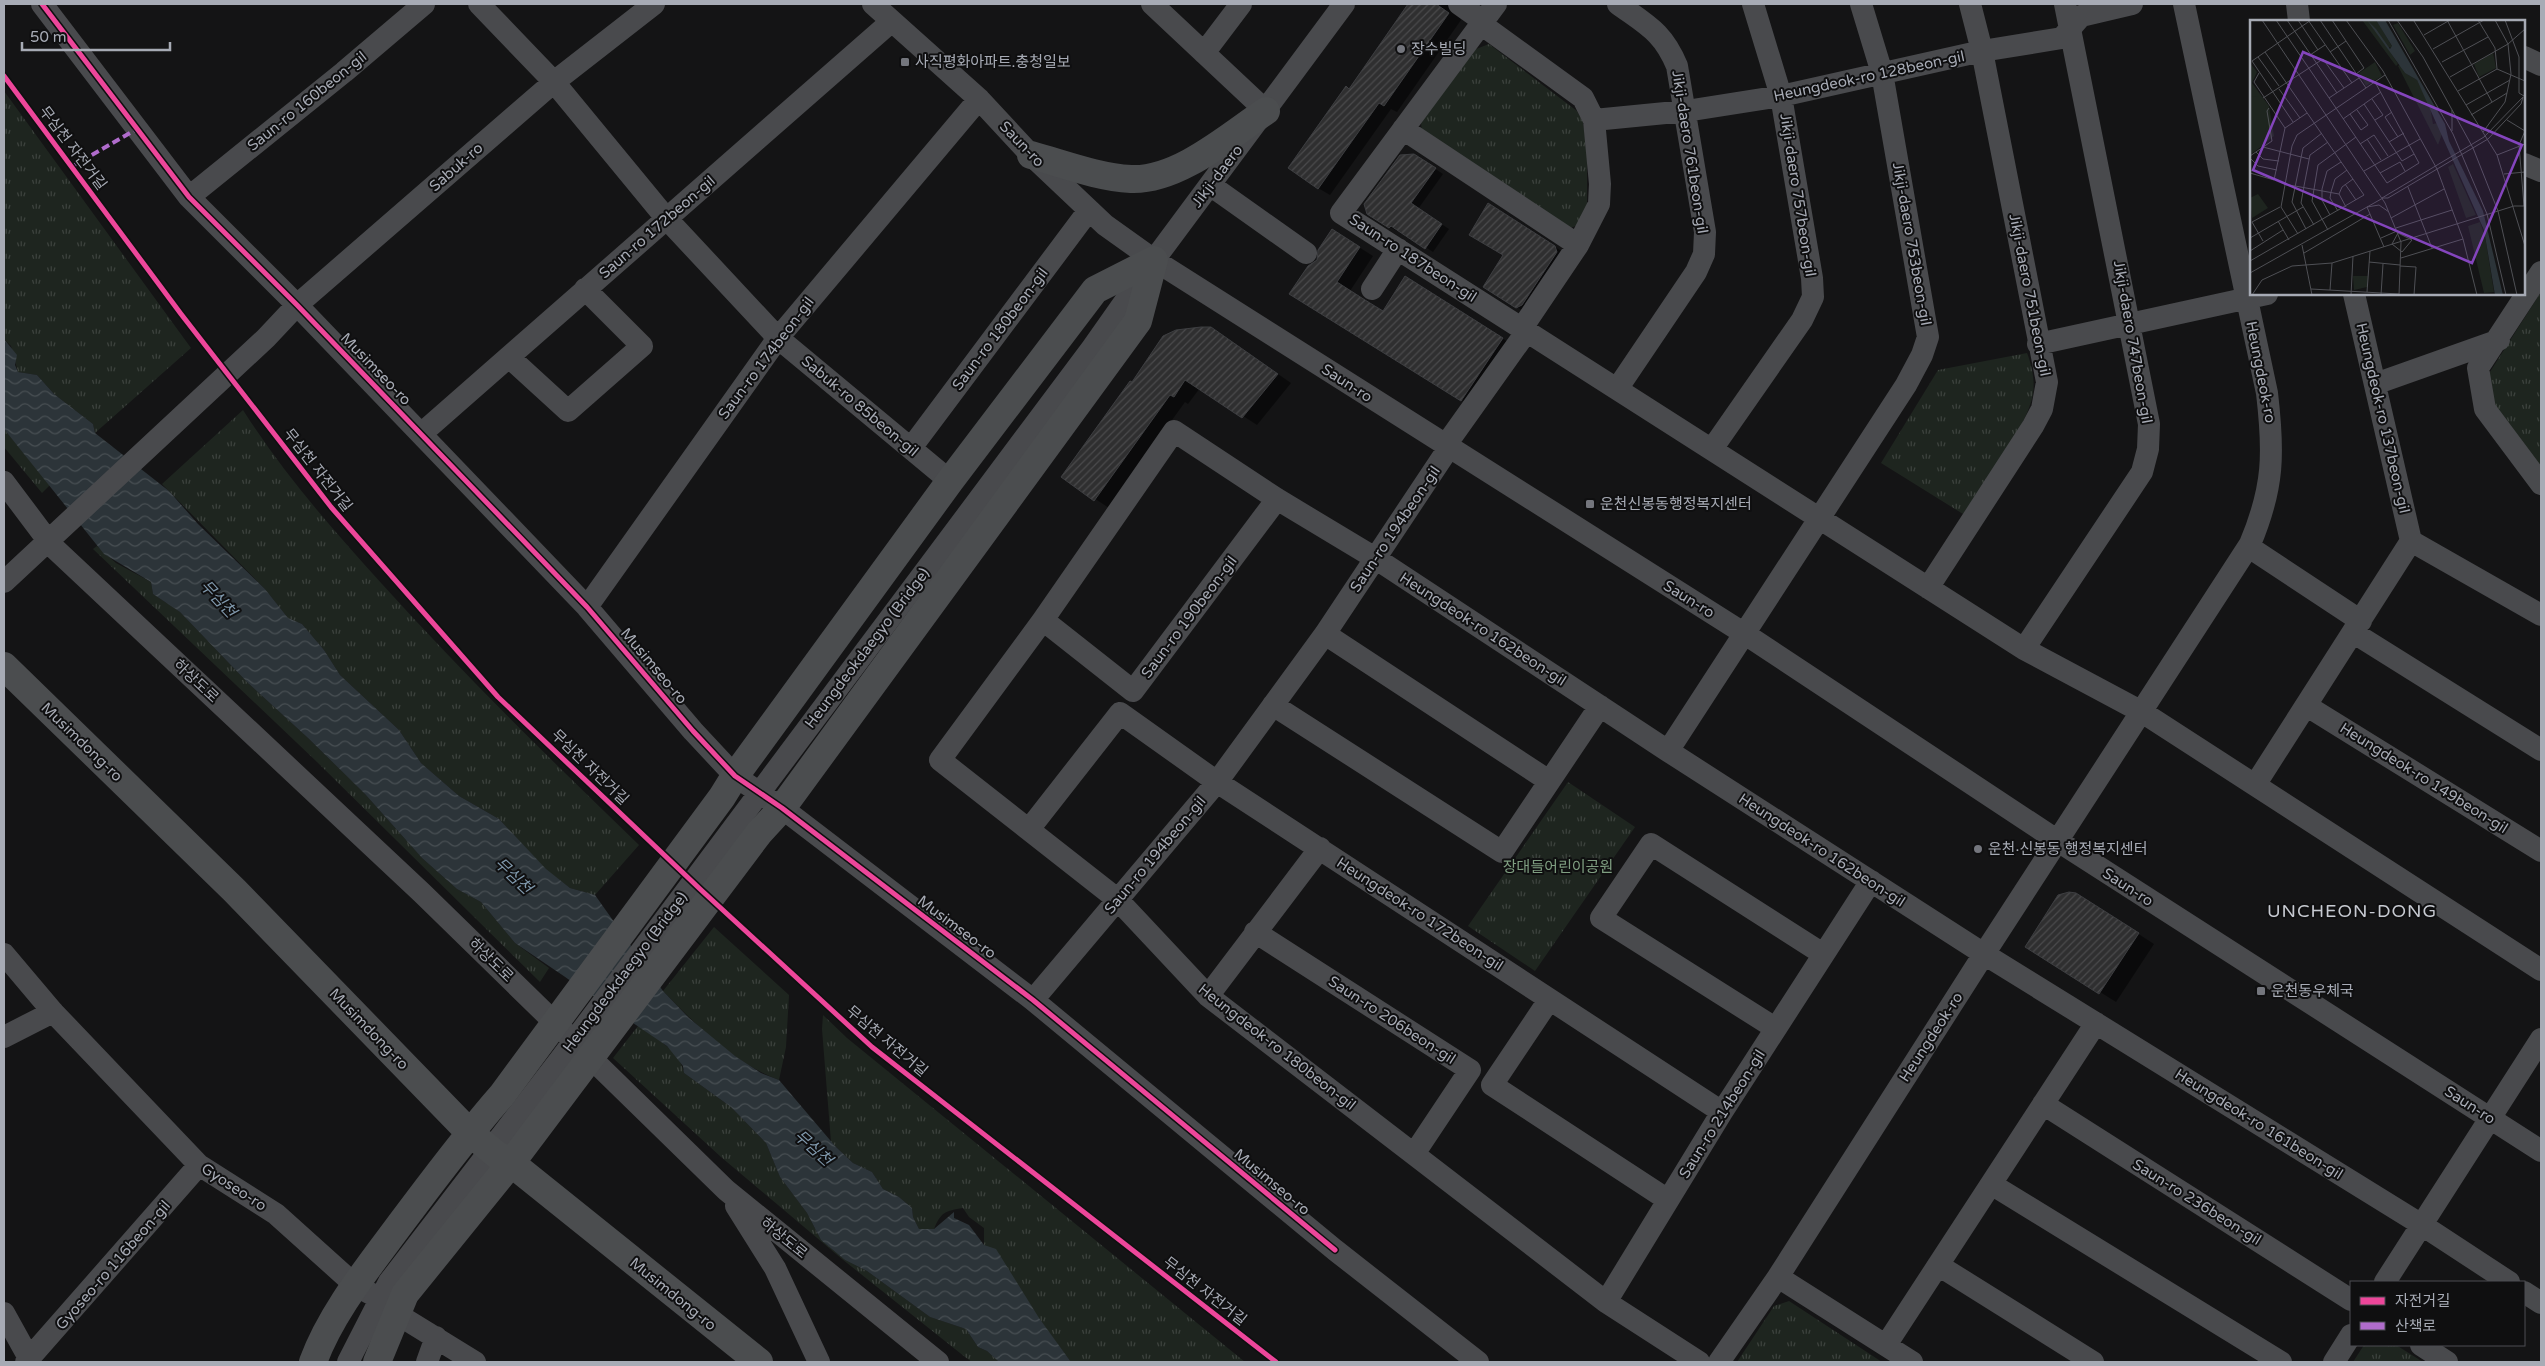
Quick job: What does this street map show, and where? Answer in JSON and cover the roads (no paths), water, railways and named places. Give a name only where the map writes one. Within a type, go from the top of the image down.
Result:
[{"type":"main road","points":[[1031,155],[1106,175],[1133,179],[1155,176],[1180,168],[1266,111]]},
{"type":"main road","points":[[313,1362],[355,1285],[469,1132],[502,1095],[950,480],[1095,290],[1154,260]]},
{"type":"main road","points":[[377,1362],[405,1294],[511,1162],[759,833],[782,808],[1138,322],[1154,260]]},
{"type":"main road","name":"Musimdong-ro","points":[[4,666],[234,890],[469,1132],[497,1155],[511,1162],[759,1362]]},
{"type":"street","name":"Musimseo-ro","points":[[42,4],[189,197],[297,305],[588,607],[693,731],[728,786],[782,808],[1033,1000],[1335,1250],[1478,1362]]},
{"type":"street","name":"Saun-ro 160beon-gil","points":[[189,197],[424,4]]},
{"type":"street","name":"Sabuk-ro 85beon-gil","points":[[479,4],[554,82],[666,218],[778,338],[950,480]]},
{"type":"street","name":"Sabuk-ro","points":[[4,582],[266,338],[297,305],[554,82],[654,4]]},
{"type":"street","name":"Saun-ro","points":[[873,4],[979,99],[1031,155],[1105,225],[1154,260],[1744,634],[2058,841],[2541,1151]]},
{"type":"street","points":[[1152,4],[1266,111]]},
{"type":"street","points":[[1204,53],[1241,4]]},
{"type":"street","name":"Jikji-daero","points":[[1092,348],[1154,260],[1344,4]]},
{"type":"street","points":[[1459,4],[1487,16],[1583,98],[1594,120]]},
{"type":"street","name":"Jikji-daero 761beon-gil","points":[[1617,389],[1696,272],[1704,254],[1705,232],[1677,66],[1668,46],[1655,31],[1618,4]]},
{"type":"street","name":"Jikji-daero 757beon-gil","points":[[1712,450],[1802,320],[1812,297],[1812,278],[1781,96],[1753,4]]},
{"type":"street","name":"Jikji-daero 753beon-gil","points":[[1744,634],[1906,385],[1922,355],[1928,337],[1882,73],[1861,4]]},
{"type":"street","name":"Jikji-daero 751beon-gil","points":[[1928,588],[2042,409],[2047,382],[2038,344],[1982,51],[1970,4]]},
{"type":"street","name":"Jikji-daero 747beon-gil","points":[[2024,649],[2142,472],[2148,449],[2149,424],[2130,322],[2065,4]]},
{"type":"street","name":"Heungdeok-ro 128beon-gil","points":[[1594,120],[1686,111],[1781,96],[1982,51],[2062,38],[2081,16],[2132,4]]},
{"type":"street","name":"Heungdeok-ro","points":[[2184,4],[2250,272]]},
{"type":"street","points":[[2297,4],[2299,20]]},
{"type":"street","name":"Saun-ro 187beon-gil","points":[[1487,16],[1341,213],[1712,450]]},
{"type":"street","name":"Saun-ro 172beon-gil","points":[[421,434],[892,21]]},
{"type":"street","points":[[2525,57],[2541,65]]},
{"type":"street","name":"Saun-ro 174beon-gil","points":[[588,607],[778,338],[979,99]]},
{"type":"street","name":"Saun-ro 194beon-gil","points":[[1033,1000],[1217,782],[1325,634],[1524,330],[1578,245],[1599,204],[1600,184],[1594,120]]},
{"type":"street","points":[[1403,129],[1578,245]]},
{"type":"street","points":[[2525,164],[2541,171]]},
{"type":"street","points":[[1210,185],[1306,253]]},
{"type":"street","name":"Saun-ro 180beon-gil","points":[[911,448],[1089,210]]},
{"type":"street","points":[[1372,289],[1398,249]]},
{"type":"street","points":[[2525,266],[2541,271],[2498,340],[2478,368],[2485,409],[2541,484]]},
{"type":"street","points":[[509,357],[568,411],[642,346],[586,290]]},
{"type":"street","name":"Heungdeok-ro 137beon-gil","points":[[2354,295],[2411,542]]},
{"type":"street","points":[[2038,344],[2130,322],[2256,296]]},
{"type":"street","name":"Heungdeok-ro","points":[[1719,1362],[1778,1277],[1984,954],[2248,547],[2260,521],[2270,482],[2272,434],[2256,296]]},
{"type":"street","points":[[2375,384],[2498,340]]},
{"type":"street","name":"Heungdeokdaegyo (Bridge)","points":[[348,1362],[389,1282],[574,1041],[1092,348]]},
{"type":"street","name":"Heungdeok-ro 162beon-gil","points":[[1043,620],[1174,431],[1277,499],[1376,558],[1668,752],[1984,954]]},
{"type":"street","points":[[1712,450],[2024,649],[2142,712],[2541,970]]},
{"type":"street","name":"하상도로","points":[[4,482],[52,546],[422,893],[726,1190],[938,1362]]},
{"type":"street","name":"Saun-ro 190beon-gil","points":[[1043,620],[1133,691],[1277,499]]},
{"type":"street","points":[[2255,785],[2411,542],[2541,615]]},
{"type":"street","points":[[2248,547],[2357,627],[2541,750]]},
{"type":"street","name":"Heungdeok-ro 180beon-gil","points":[[1043,620],[940,760],[1030,828],[1118,899],[1208,996],[1606,1302],[1700,1362]]},
{"type":"street","points":[[1325,634],[1549,781]]},
{"type":"street","points":[[1668,752],[1744,634]]},
{"type":"street","points":[[1273,705],[1502,852],[1600,706]]},
{"type":"street","name":"Heungdeok-ro 149beon-gil","points":[[2307,706],[2541,851]]},
{"type":"street","name":"Heungdeok-ro 172beon-gil","points":[[1030,828],[1120,712],[1217,782],[1722,1112]]},
{"type":"street","points":[[1775,1028],[1601,918],[1651,844],[1823,954]]},
{"type":"street","points":[[1208,996],[1320,848]]},
{"type":"street","name":"Saun-ro 214beon-gil","points":[[1606,1302],[1722,1112],[1871,881]]},
{"type":"street","name":"Saun-ro 206beon-gil","points":[[1255,932],[1470,1070],[1414,1154]]},
{"type":"street","name":"Gyoseo-ro","points":[[4,954],[53,1012],[199,1166],[276,1214],[355,1285],[375,1296],[397,1314],[475,1362]]},
{"type":"street","name":"Heungdeok-ro 161beon-gil","points":[[1984,954],[2422,1225],[2507,1281]]},
{"type":"street","points":[[1549,1000],[1492,1086],[1668,1200]]},
{"type":"street","points":[[4,1037],[53,1012]]},
{"type":"street","points":[[1886,1345],[2096,1023]]},
{"type":"street","points":[[2386,1281],[2541,1039]]},
{"type":"street","name":"Saun-ro 236beon-gil","points":[[2043,1104],[2350,1299]]},
{"type":"street","name":"Gyoseo-ro 116beon-gil","points":[[28,1362],[199,1166]]},
{"type":"street","points":[[1991,1184],[2281,1362]]},
{"type":"street","points":[[726,1190],[775,1268],[818,1362]]},
{"type":"street","points":[[1938,1265],[2093,1362]]},
{"type":"street","points":[[1778,1277],[1912,1362]]},
{"type":"street","points":[[2525,1293],[2541,1303]]},
{"type":"street","points":[[4,1313],[28,1362]]},
{"type":"street","points":[[427,1362],[436,1337]]},
{"type":"street","points":[[2334,1362],[2350,1337]]},
{"type":"street","points":[[2423,1346],[2448,1362]]},
{"type":"water","name":"무심천","points":[[4,339],[17,355],[15,365],[18,372],[37,375],[54,394],[93,424],[95,433],[169,491],[198,524],[265,589],[288,618],[302,624],[324,650],[340,675],[399,730],[421,763],[459,796],[499,819],[546,869],[570,888],[595,895],[663,991],[689,1018],[735,1056],[761,1073],[779,1080],[835,1146],[853,1163],[872,1172],[883,1189],[899,1197],[912,1208],[913,1217],[919,1229],[934,1229],[954,1212],[954,1218],[969,1225],[984,1245],[996,1249],[1039,1318],[1071,1362],[999,1362],[987,1351],[978,1347],[966,1329],[930,1317],[867,1271],[845,1260],[821,1240],[807,1213],[780,1177],[766,1143],[731,1107],[684,1073],[683,1066],[667,1046],[515,943],[481,902],[457,889],[422,858],[365,794],[248,683],[180,612],[153,594],[151,582],[104,554],[4,429]]},
{"type":"place","name":"장수빌딩","points":[[1401,49]]},
{"type":"place","name":"사직평화아파트.충청일보","points":[[905,62]]},
{"type":"place","name":"운천신봉동행정복지센터","points":[[1590,504]]},
{"type":"place","name":"운천·신봉동 행정복지센터","points":[[1978,849]]},
{"type":"place","name":"운천동우체국","points":[[2261,991]]},
{"type":"district","name":"UNCHEON-DONG","points":[[2352,911]]},
{"type":"park label","name":"장대들어린이공원","points":[[1558,867]]}]
